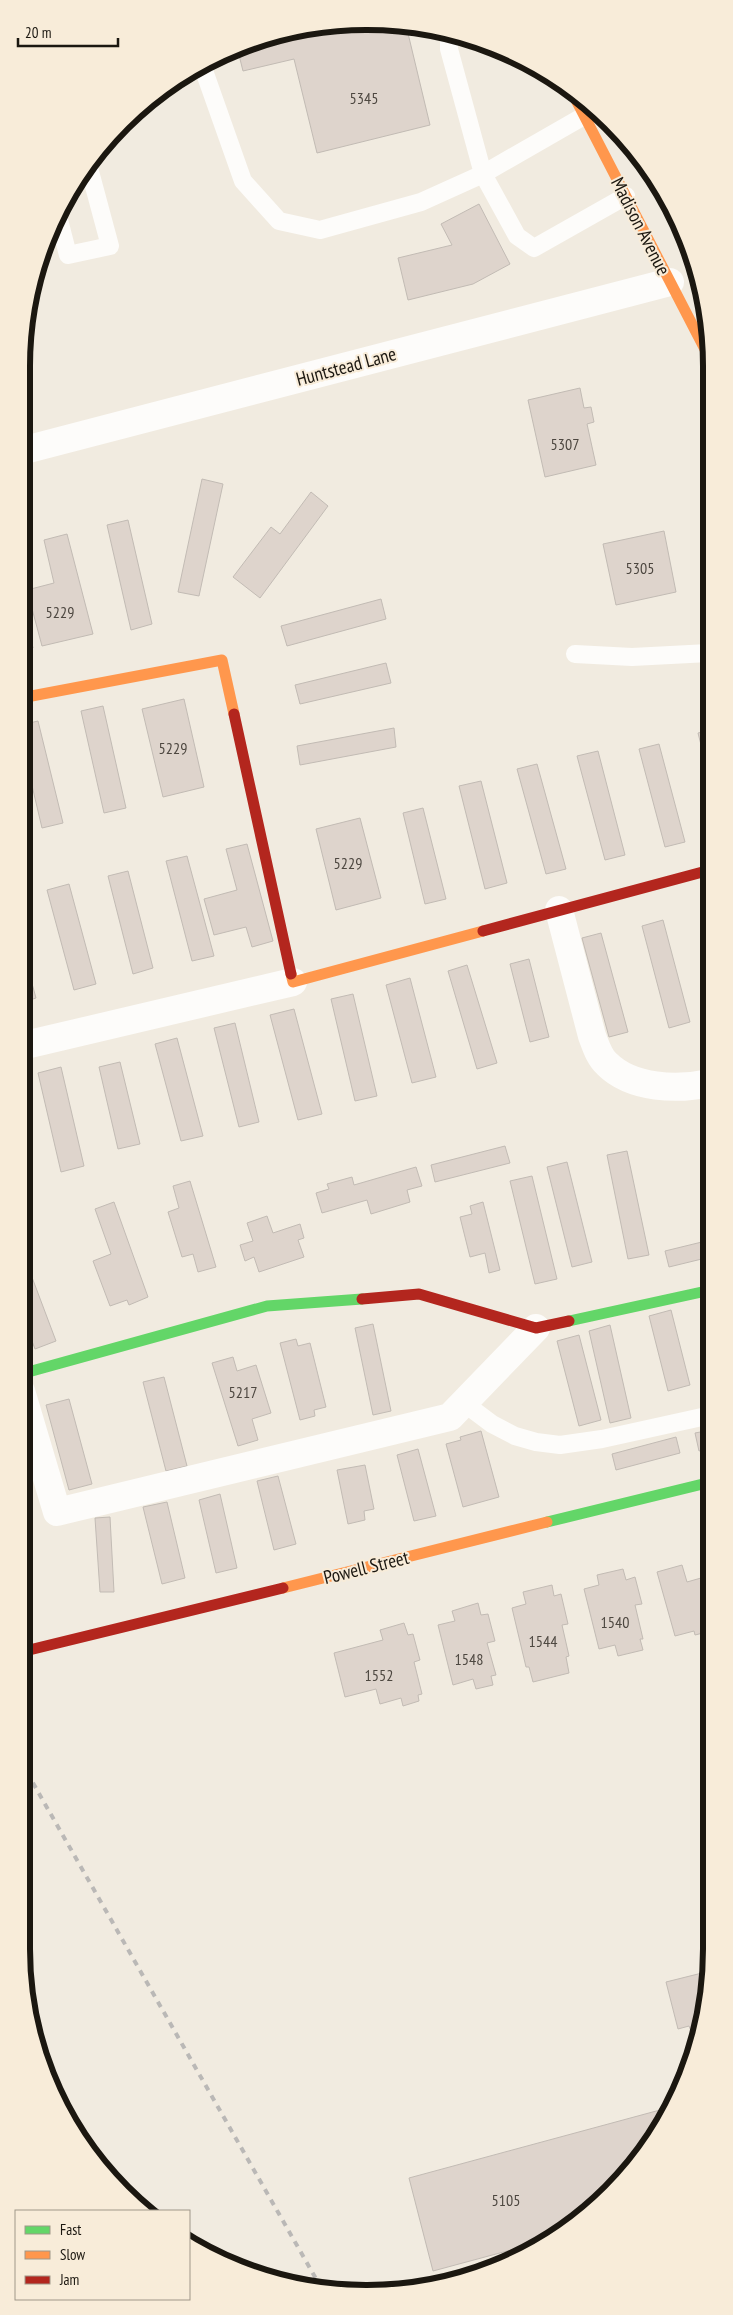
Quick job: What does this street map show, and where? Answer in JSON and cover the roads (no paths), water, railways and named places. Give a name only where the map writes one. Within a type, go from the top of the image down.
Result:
[{"type":"street","name":"Madison Avenue","points":[[580,107],[702,343]]},
{"type":"street","name":"Huntstead Lane","points":[[30,449],[670,282]]},
{"type":"street","points":[[30,696],[222,660],[293,982]]},
{"type":"street","points":[[30,1044],[293,982],[703,872]]},
{"type":"street","points":[[559,910],[592,1036],[598,1052],[607,1064],[631,1078],[668,1088],[690,1088],[703,1085]]},
{"type":"street","points":[[30,1372],[267,1306],[419,1294],[536,1328],[703,1292]]},
{"type":"street","points":[[30,1421],[57,1512],[450,1417],[536,1328]]},
{"type":"street","name":"Powell Street","points":[[30,1650],[703,1484]]},
{"type":"lane","points":[[449,40],[449,49],[483,174],[517,236],[534,248],[626,196]]},
{"type":"lane","points":[[204,72],[242,181],[279,221],[320,230],[421,202],[483,174],[584,116]]},
{"type":"lane","points":[[61,227],[68,256],[110,246],[91,175]]},
{"type":"lane","points":[[575,654],[632,657],[703,653]]},
{"type":"lane","points":[[464,1403],[492,1424],[515,1436],[536,1442],[560,1445],[602,1439],[703,1417]]},
{"type":"railway","points":[[30,1778],[317,2281]]}]
